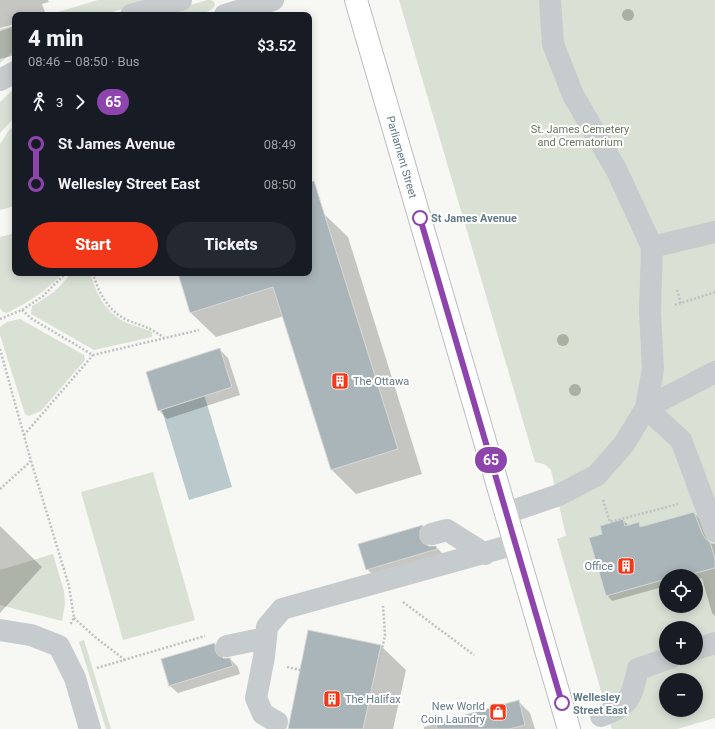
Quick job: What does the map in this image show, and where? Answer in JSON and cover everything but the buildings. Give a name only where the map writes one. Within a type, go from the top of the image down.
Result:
[{"type":"main road","name":"Parliament Street","points":[[356,0],[569,729]]},
{"type":"street","points":[[140,12],[181,0]]},
{"type":"street","points":[[235,12],[273,0]]},
{"type":"street","points":[[506,513],[559,495],[597,475],[624,444],[646,408],[653,369],[650,312],[652,247],[617,171],[573,95],[553,44],[550,0]]},
{"type":"street","points":[[0,80],[12,74]]},
{"type":"street","points":[[652,247],[715,232]]},
{"type":"street","points":[[646,408],[715,372]]},
{"type":"street","points":[[646,408],[681,440],[715,531]]},
{"type":"street","points":[[432,534],[447,530],[485,554]]},
{"type":"street","points":[[277,722],[263,714],[256,698],[264,657],[267,627],[282,609],[485,554],[516,544]]},
{"type":"street","points":[[0,630],[31,635],[59,646],[75,678],[90,729]]},
{"type":"street","points":[[227,646],[266,638]]},
{"type":"street","points":[[703,647],[715,643]]},
{"type":"street","points":[[602,716],[623,706],[631,696],[638,669],[659,662]]},
{"type":"path","points":[[0,319],[22,310],[43,296],[63,276]]},
{"type":"path","points":[[94,276],[97,288],[109,306],[126,319],[153,329],[164,338]]},
{"type":"path","points":[[690,300],[715,292]]},
{"type":"path","points":[[22,310],[32,319],[93,355]]},
{"type":"path","points":[[24,435],[93,355],[199,330]]},
{"type":"path","points":[[0,349],[31,461],[69,586],[74,618],[59,646]]},
{"type":"path","points":[[0,489],[31,461]]},
{"type":"path","points":[[597,475],[610,522],[702,498]]},
{"type":"path","points":[[381,582],[403,601],[474,655]]},
{"type":"path","points":[[379,663],[385,635],[381,582]]},
{"type":"path","points":[[74,618],[95,637],[125,660]]},
{"type":"path","points":[[97,668],[207,635]]},
{"type":"green space","points":[[98,0],[150,0],[112,12],[58,12]]},
{"type":"green space","points":[[207,0],[214,2],[215,5],[205,12],[166,12]]},
{"type":"green space","name":"St. James Cemetery and Crematorium","points":[[399,0],[715,0],[715,718],[677,729],[612,729],[557,539],[566,536],[551,470],[544,464],[535,462]]},
{"type":"green space","points":[[12,26],[12,53],[0,63],[0,29]]},
{"type":"green space","points":[[12,91],[12,120],[0,133],[0,102]]},
{"type":"green space","points":[[12,128],[12,207],[0,210],[0,144]]},
{"type":"green space","points":[[12,234],[12,276],[60,276],[37,296],[7,313],[3,312],[0,308],[0,237]]},
{"type":"green space","points":[[68,276],[91,276],[98,294],[110,311],[123,321],[152,332],[152,337],[94,350],[31,314],[32,306],[58,288]]},
{"type":"green space","points":[[20,319],[84,355],[85,360],[41,411],[29,416],[25,414],[0,335],[0,327],[7,322]]},
{"type":"green space","points":[[153,472],[195,620],[123,640],[81,492]]},
{"type":"green space","points":[[53,554],[64,591],[65,603],[62,621],[0,605],[0,570]]},
{"type":"green space","points":[[84,640],[111,729],[106,729],[79,642]]},
{"type":"shaded area","points":[[203,391],[232,487],[189,500],[160,404]]},
{"type":"bus line","name":"65","points":[[420,218],[562,703]]},
{"type":"place","name":"St James Avenue","points":[[420,218]]},
{"type":"place","name":"The Ottawa","points":[[340,381]]},
{"type":"place","name":"Office","points":[[626,566]]},
{"type":"place","name":"The Halifax","points":[[332,699]]},
{"type":"place","name":"Wellesley Street East","points":[[562,703]]},
{"type":"place","name":"New World Coin Laundry","points":[[498,712]]}]
